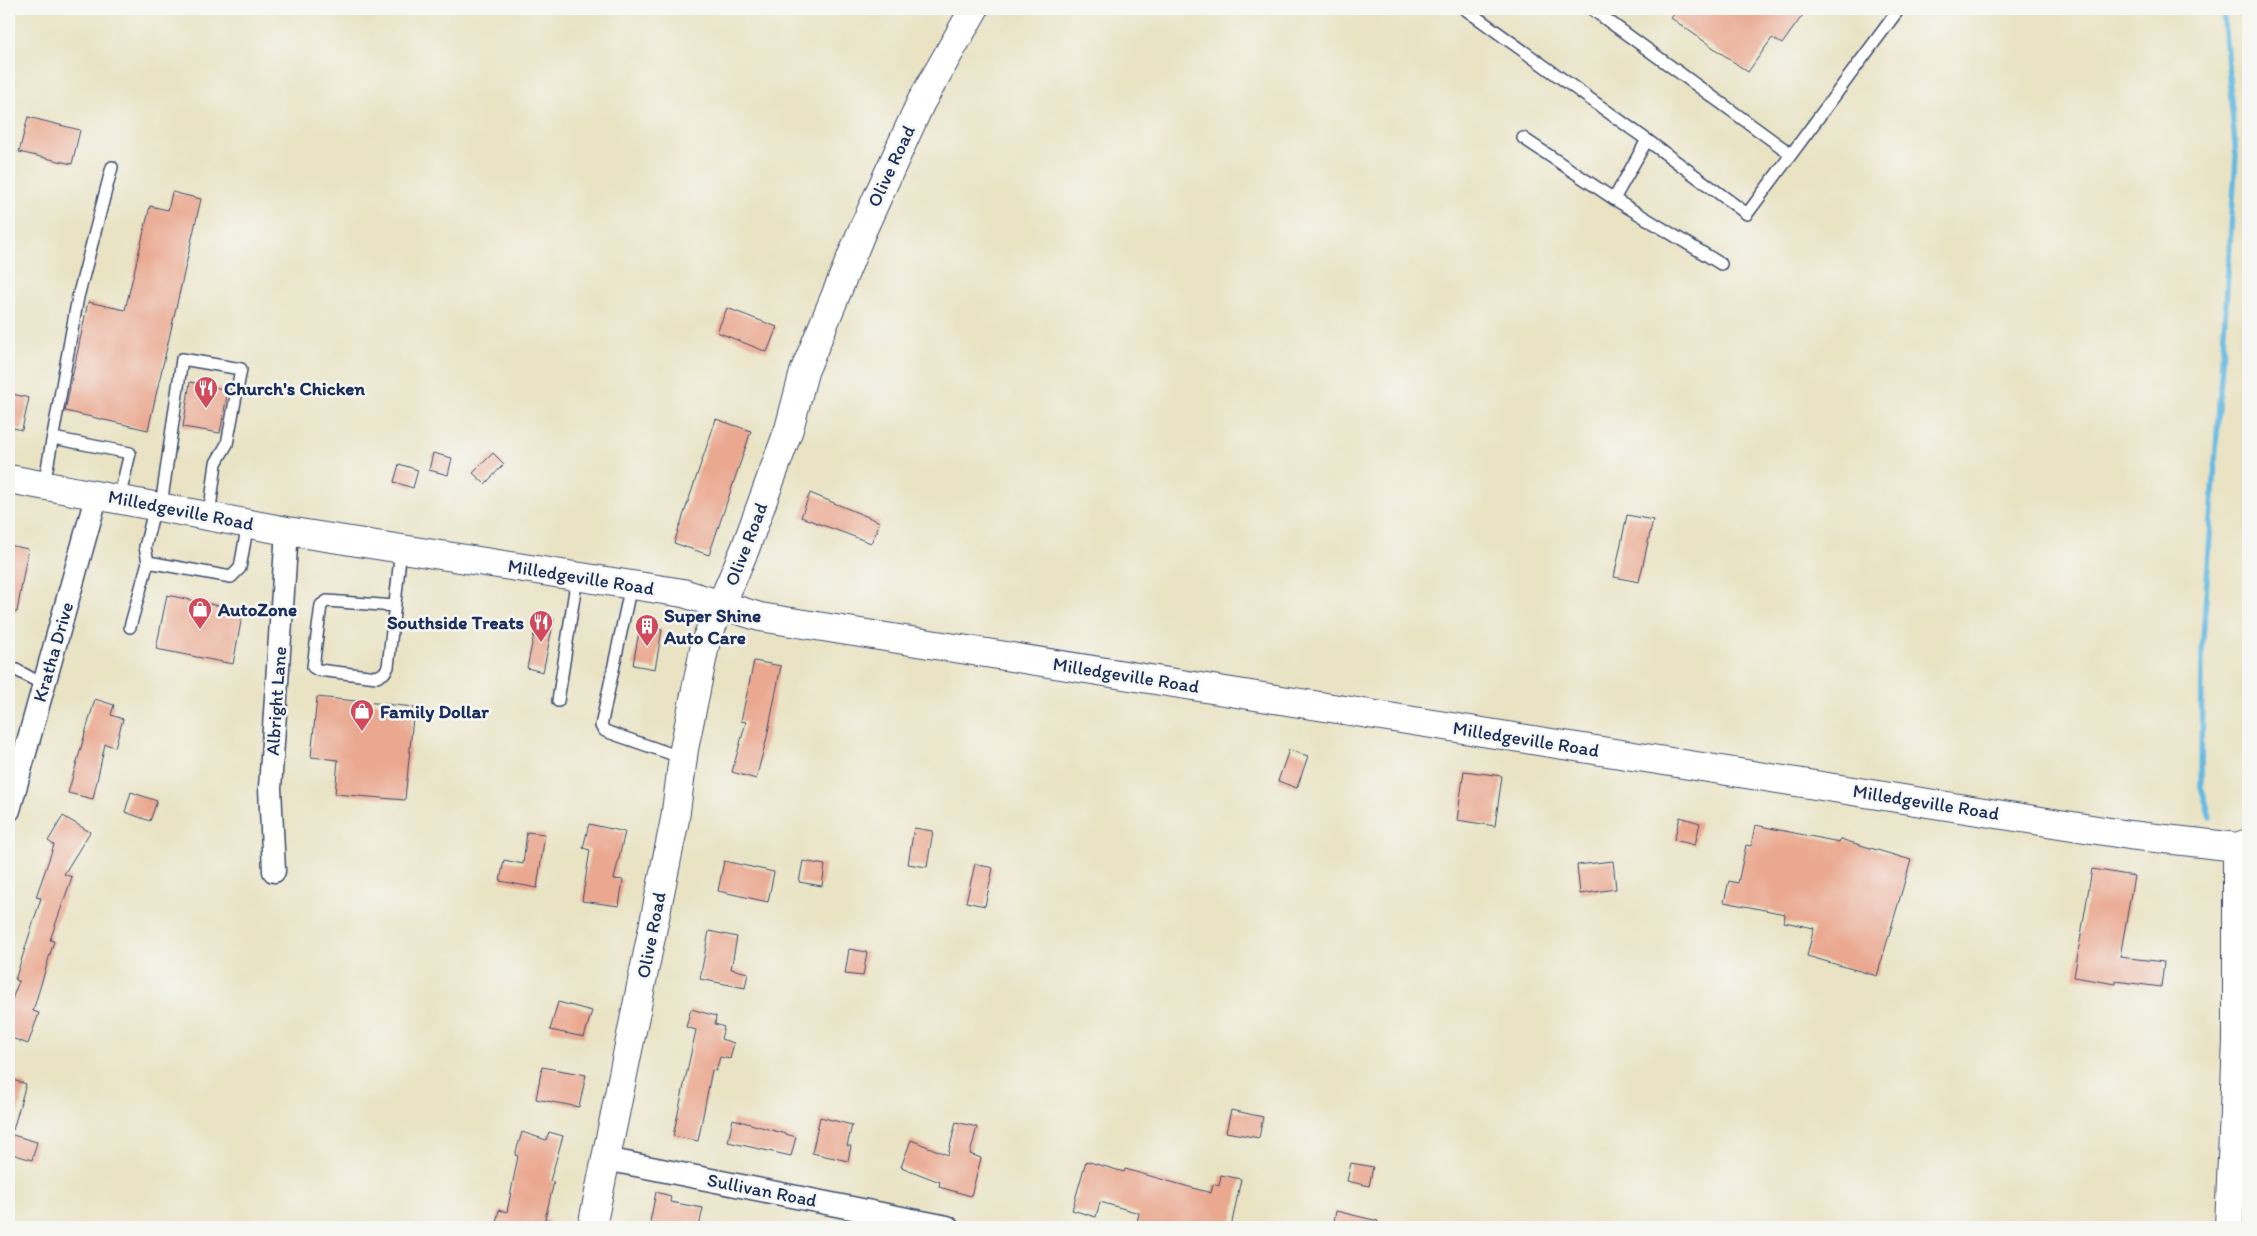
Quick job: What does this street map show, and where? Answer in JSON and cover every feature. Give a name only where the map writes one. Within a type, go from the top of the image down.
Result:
[{"type":"main road","name":"Olive Road","points":[[592,1227],[674,819],[683,758],[706,640],[722,606],[789,429],[804,372],[862,231],[921,102],[974,9]]},
{"type":"main road","name":"Milledgeville Road","points":[[9,479],[288,531],[683,593],[760,617],[2119,833],[2200,843],[2245,841]]},
{"type":"main road","points":[[2230,1227],[2243,955],[2245,841]]},
{"type":"street","name":"Kratha Drive","points":[[9,810],[44,685],[108,496]]},
{"type":"street","name":"Albright Lane","points":[[274,871],[270,788],[288,531]]},
{"type":"street","name":"Sullivan Road","points":[[606,1159],[947,1227]]},
{"type":"lane","points":[[1465,9],[1748,214],[1790,154],[1899,9]]},
{"type":"lane","points":[[1592,9],[1790,154]]},
{"type":"lane","points":[[1523,138],[1614,199],[1721,264]]},
{"type":"lane","points":[[1614,199],[1647,140]]},
{"type":"lane","points":[[44,485],[78,297],[112,168]]},
{"type":"lane","points":[[130,627],[148,562],[145,547],[158,506],[182,359],[240,369],[226,444],[216,463],[208,516]]},
{"type":"lane","points":[[52,438],[130,453],[108,496]]},
{"type":"lane","points":[[148,562],[231,577],[240,568],[248,523]]},
{"type":"lane","points":[[395,606],[327,601],[322,606],[313,666],[318,670],[377,677],[384,673],[388,667],[395,606],[401,549]]},
{"type":"lane","points":[[558,701],[577,577]]},
{"type":"lane","points":[[631,585],[601,726],[605,731],[683,758]]},
{"type":"lane","points":[[9,666],[44,685]]},
{"type":"building","points":[[1678,9],[1807,9],[1782,44],[1772,38],[1748,72],[1671,18]]},
{"type":"building","points":[[28,117],[80,130],[72,164],[19,152]]},
{"type":"building","points":[[172,192],[201,199],[148,430],[65,411],[88,302],[125,310],[150,206],[168,210]]},
{"type":"building","points":[[727,308],[777,327],[767,352],[717,332]]},
{"type":"building","name":"Church's Chicken","points":[[190,382],[228,390],[220,433],[183,427]]},
{"type":"building","points":[[9,393],[29,398],[22,430],[9,427]]},
{"type":"building","points":[[716,419],[751,431],[709,555],[674,543]]},
{"type":"building","points":[[433,453],[452,458],[448,475],[429,470]]},
{"type":"building","points":[[493,453],[504,464],[485,484],[473,473]]},
{"type":"building","points":[[399,464],[418,470],[413,488],[394,482]]},
{"type":"building","points":[[810,493],[880,522],[871,543],[801,517]]},
{"type":"building","points":[[1627,515],[1653,520],[1639,582],[1614,577]]},
{"type":"building","points":[[9,545],[28,549],[17,612],[9,612]]},
{"type":"building","name":"AutoZone","points":[[167,595],[243,611],[233,664],[156,649]]},
{"type":"building","name":"Southside Treats","points":[[538,615],[554,619],[543,672],[527,668]]},
{"type":"building","name":"Super Shine Auto Care","points":[[640,626],[662,630],[655,669],[633,665]]},
{"type":"building","points":[[754,661],[781,666],[767,737],[756,779],[732,772],[746,722],[741,721]]},
{"type":"building","name":"Family Dollar","points":[[317,697],[414,707],[405,800],[335,794],[338,760],[311,757]]},
{"type":"building","points":[[95,699],[114,705],[111,715],[123,719],[115,747],[105,744],[93,799],[68,793]]},
{"type":"building","points":[[1289,750],[1308,756],[1297,788],[1278,781]]},
{"type":"building","points":[[1464,771],[1502,776],[1495,826],[1457,820]]},
{"type":"building","points":[[131,792],[157,801],[150,821],[125,812]]},
{"type":"building","points":[[63,816],[90,832],[64,874],[72,877],[50,940],[54,941],[33,1011],[39,1013],[28,1044],[9,1037],[9,1007],[19,981],[15,980],[41,898],[36,897],[54,845],[48,841]]},
{"type":"building","points":[[1680,817],[1700,823],[1695,845],[1674,840]]},
{"type":"building","points":[[589,824],[625,832],[614,879],[623,880],[619,906],[582,901],[590,850],[583,848]]},
{"type":"building","points":[[1755,825],[1839,842],[1840,839],[1911,860],[1877,976],[1807,956],[1814,928],[1784,922],[1785,914],[1724,902],[1729,881],[1738,883],[1746,845],[1751,846]]},
{"type":"building","points":[[914,828],[933,831],[927,867],[908,864]]},
{"type":"building","points":[[527,832],[545,834],[537,888],[500,881],[504,860],[523,864]]},
{"type":"building","points":[[724,861],[774,872],[768,902],[718,891]]},
{"type":"building","points":[[803,861],[825,865],[822,886],[799,882]]},
{"type":"building","points":[[1613,861],[1616,889],[1580,894],[1577,865]]},
{"type":"building","points":[[975,864],[993,868],[985,906],[966,902]]},
{"type":"building","points":[[2092,869],[2134,876],[2120,957],[2164,962],[2161,987],[2116,981],[2116,984],[2074,977]]},
{"type":"building","points":[[709,931],[737,937],[731,969],[748,973],[745,988],[700,979]]},
{"type":"building","points":[[849,949],[867,952],[863,976],[845,974]]},
{"type":"building","points":[[558,1002],[592,1011],[584,1037],[550,1030]]},
{"type":"building","points":[[691,1009],[716,1016],[715,1024],[724,1027],[721,1039],[734,1043],[730,1059],[720,1057],[716,1071],[712,1070],[698,1141],[673,1136],[696,1030],[686,1027]]},
{"type":"building","points":[[542,1067],[586,1075],[579,1107],[536,1099]]},
{"type":"building","points":[[9,1079],[26,1084],[13,1130],[9,1129]]},
{"type":"building","points":[[1231,1110],[1263,1117],[1259,1138],[1226,1132]]},
{"type":"building","points":[[820,1117],[852,1125],[847,1146],[851,1146],[848,1161],[812,1153]]},
{"type":"building","points":[[733,1119],[796,1137],[791,1156],[728,1142]]},
{"type":"building","points":[[956,1122],[977,1127],[970,1154],[981,1158],[971,1196],[939,1187],[940,1182],[901,1167],[911,1140],[948,1155]]},
{"type":"building","points":[[522,1132],[546,1140],[549,1132],[563,1136],[550,1181],[554,1182],[545,1219],[548,1220],[548,1227],[495,1227],[499,1210],[507,1212],[518,1156],[515,1155]]},
{"type":"building","points":[[9,1134],[37,1142],[32,1160],[9,1153]]},
{"type":"building","points":[[1086,1161],[1124,1172],[1125,1169],[1211,1193],[1213,1184],[1219,1186],[1221,1175],[1241,1179],[1231,1227],[1153,1227],[1137,1223],[1139,1213],[1100,1202],[1096,1217],[1072,1210]]},
{"type":"building","points":[[1351,1163],[1373,1167],[1369,1186],[1347,1181]]},
{"type":"building","points":[[656,1192],[671,1196],[670,1202],[703,1208],[699,1227],[680,1227],[650,1222]]},
{"type":"building","points":[[1336,1211],[1378,1221],[1378,1227],[1333,1227]]},
{"type":"waterway","points":[[2210,816],[2201,787],[2202,654],[2236,156],[2223,9]]},
{"type":"place","name":"Church's Chicken","points":[[206,409]]},
{"type":"place","name":"AutoZone","points":[[200,630]]},
{"type":"place","name":"Southside Treats","points":[[541,643]]},
{"type":"place","name":"Super Shine Auto Care","points":[[647,647]]},
{"type":"place","name":"Family Dollar","points":[[362,732]]}]
